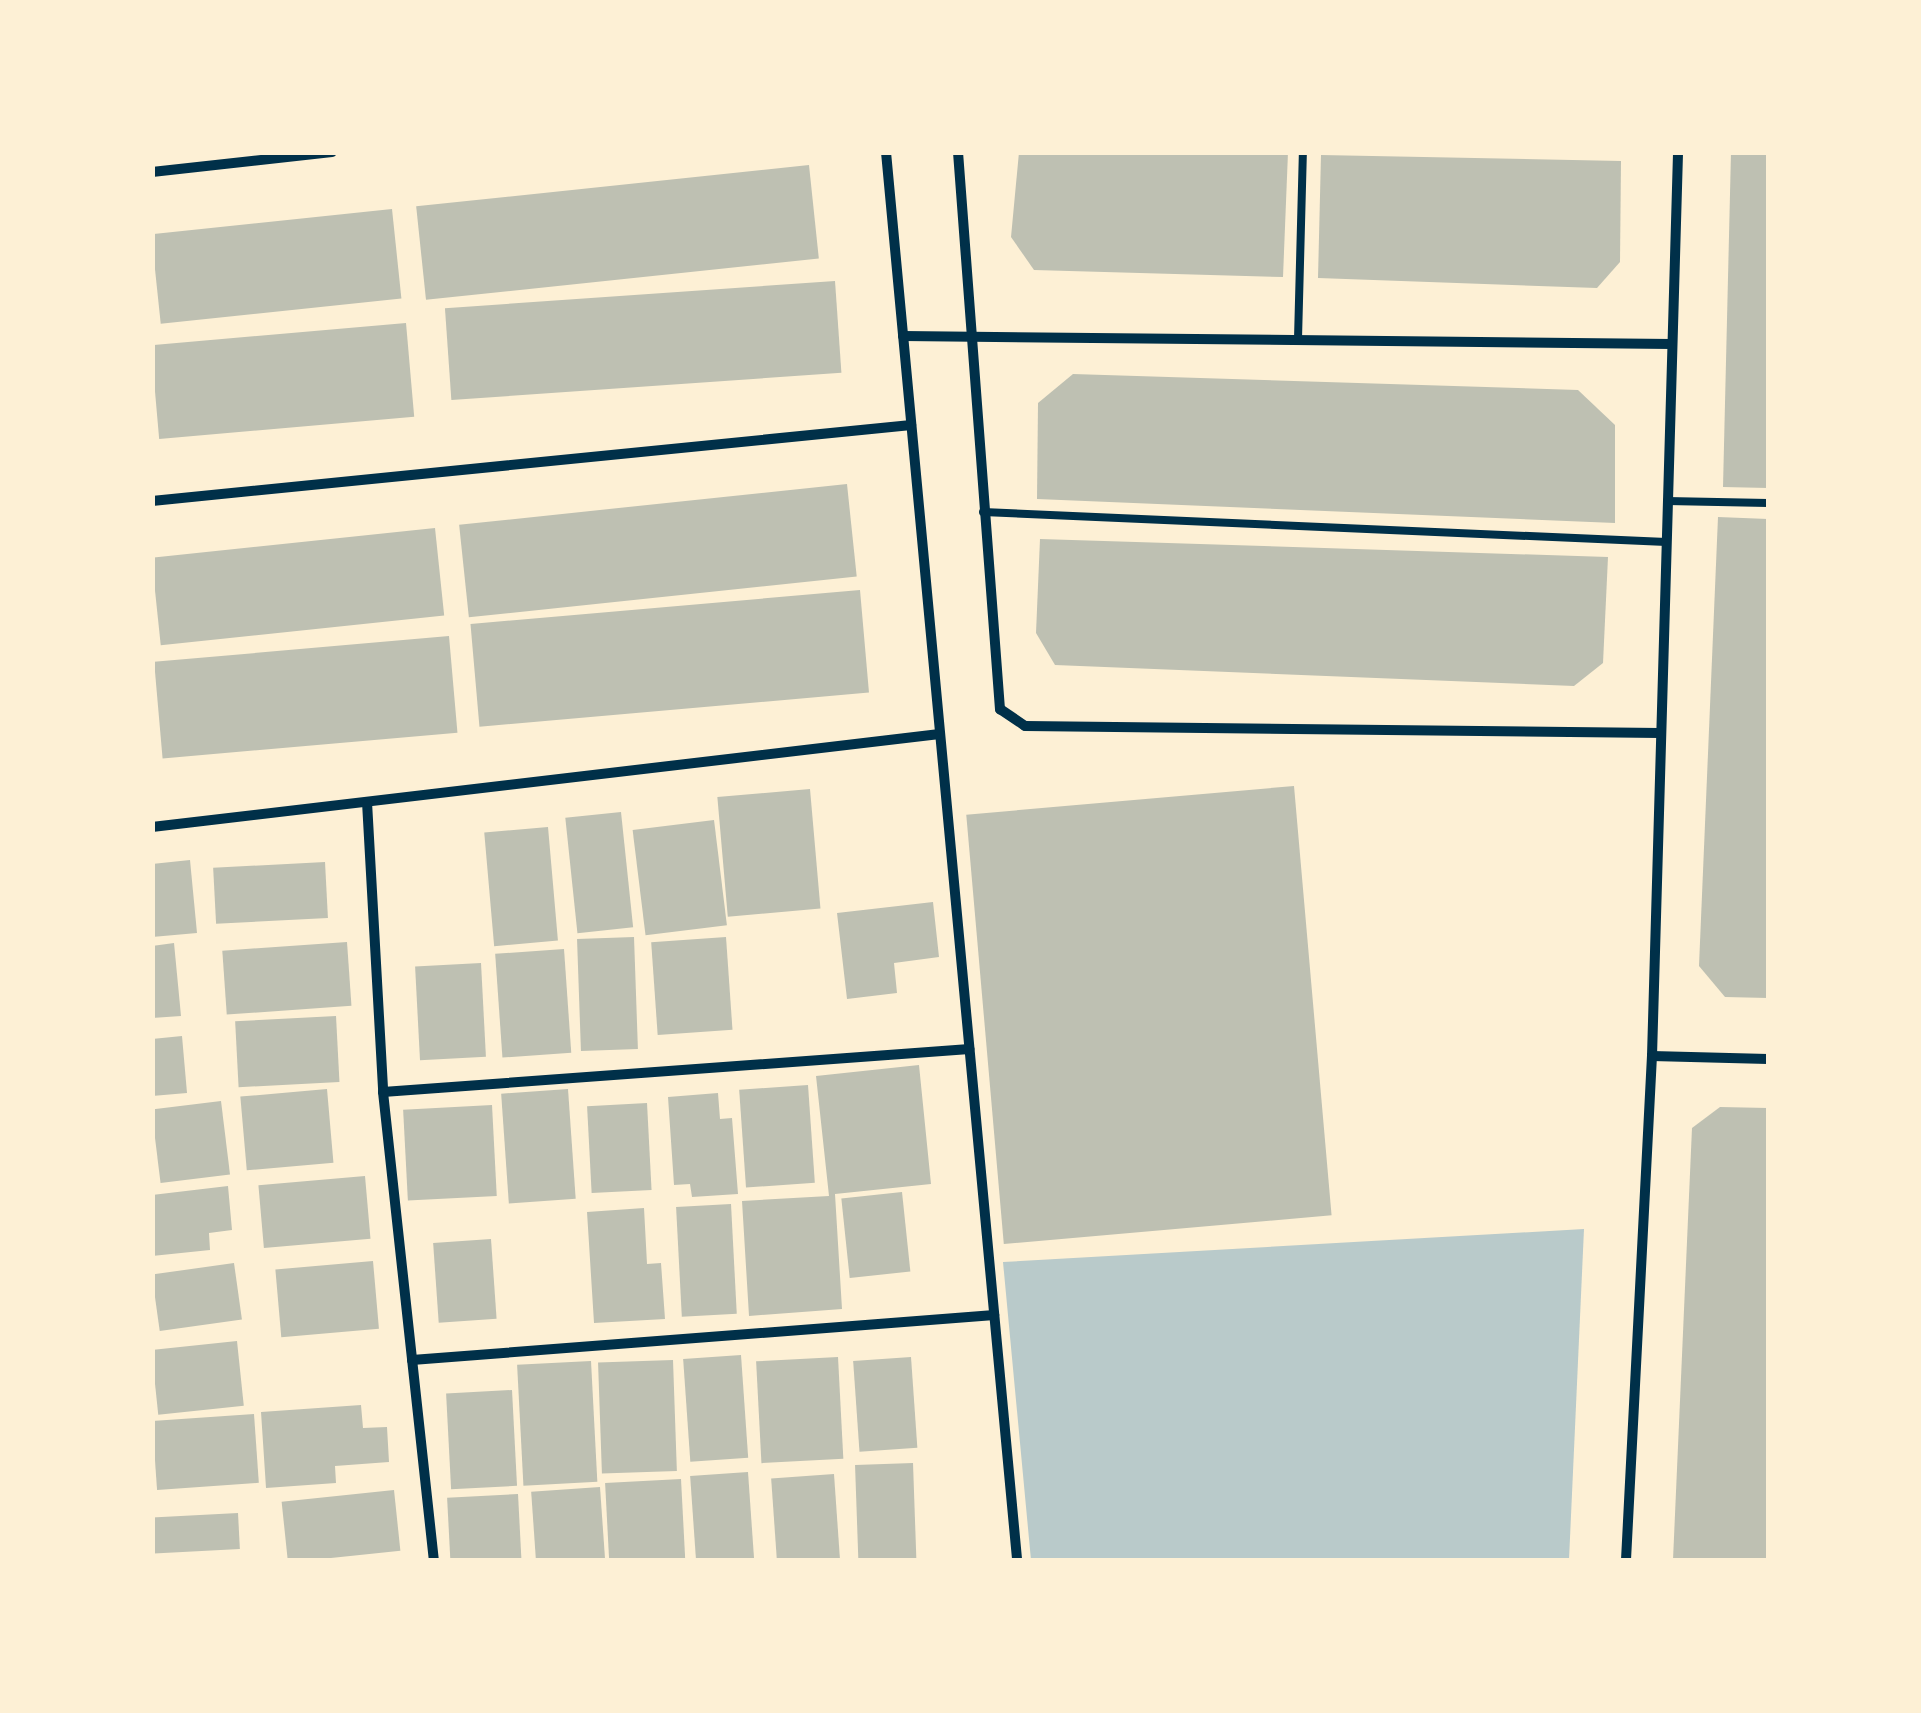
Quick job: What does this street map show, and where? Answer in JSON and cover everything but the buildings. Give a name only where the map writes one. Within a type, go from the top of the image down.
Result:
[{"type":"street","points":[[152,172],[332,152]]},
{"type":"street","points":[[886,152],[1017,1560]]},
{"type":"street","points":[[958,152],[994,684],[1000,708],[1025,726],[1660,733]]},
{"type":"street","points":[[1626,1560],[1652,1056],[1678,152]]},
{"type":"street","points":[[903,336],[1672,344]]},
{"type":"street","points":[[152,502],[912,425]]},
{"type":"street","points":[[152,827],[940,734]]},
{"type":"street","points":[[367,802],[383,1092],[434,1560]]},
{"type":"street","points":[[383,1092],[969,1049]]},
{"type":"street","points":[[1652,1056],[1768,1060]]},
{"type":"street","points":[[412,1360],[994,1316]]},
{"type":"lane","points":[[1298,340],[1303,152]]},
{"type":"lane","points":[[1667,501],[1768,503]]},
{"type":"lane","points":[[983,512],[1666,542]]},
{"type":"shaded area","points":[[1584,1229],[1569,1560],[1031,1560],[1003,1262]]}]
